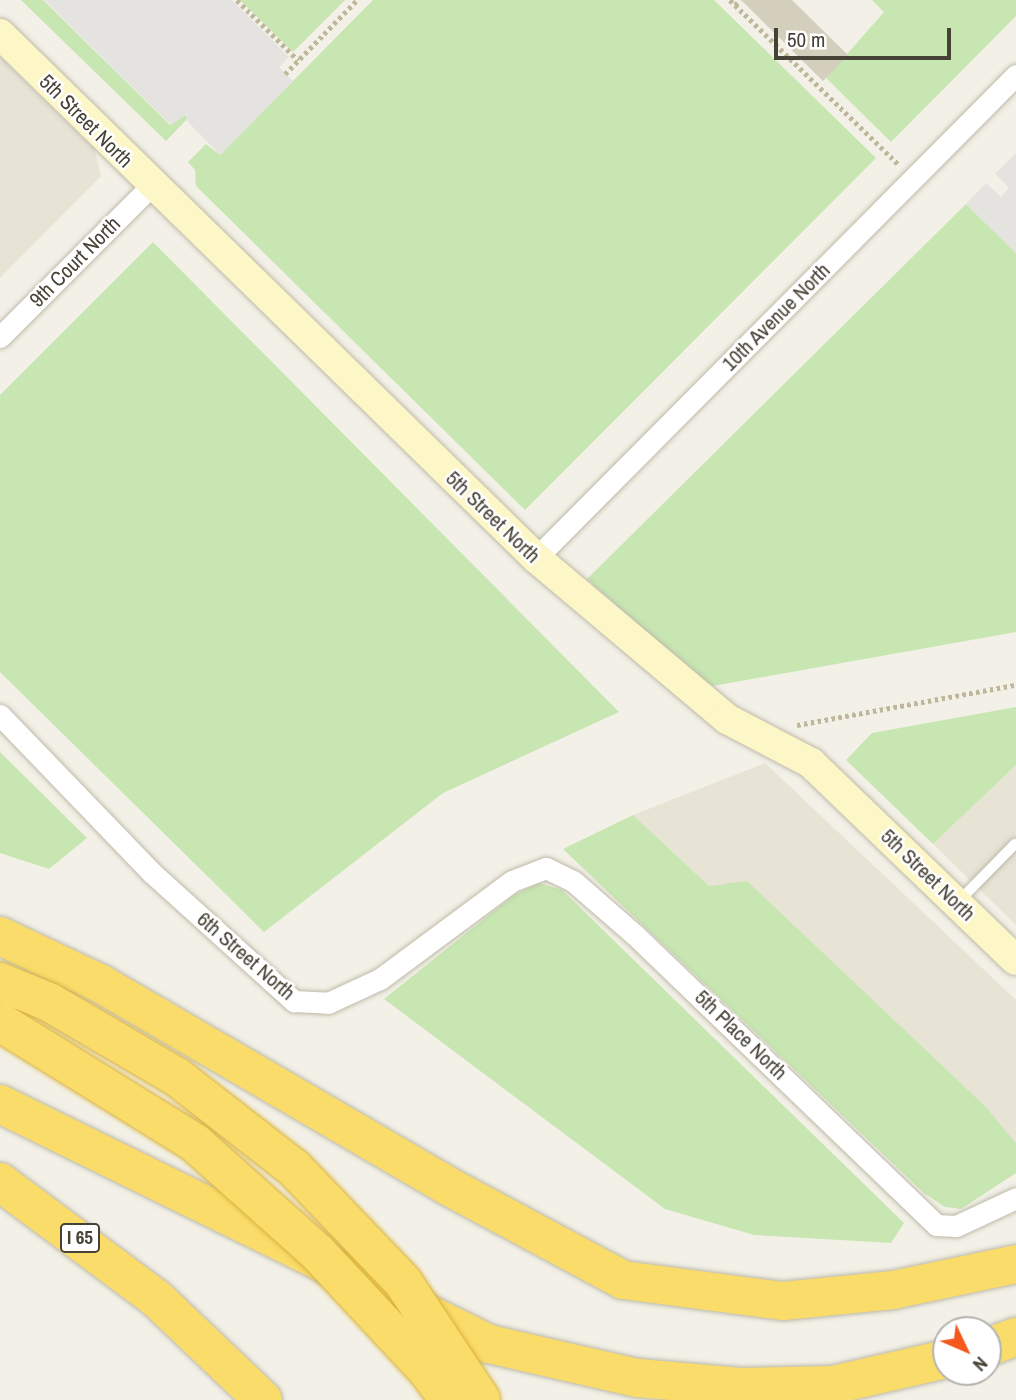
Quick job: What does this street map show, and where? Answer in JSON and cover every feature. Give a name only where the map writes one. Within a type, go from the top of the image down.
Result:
[{"type":"highway","points":[[0,936],[101,984],[446,1185],[622,1280],[783,1301],[893,1290],[1016,1265]]},
{"type":"highway","points":[[0,982],[49,1002],[177,1077],[294,1168],[402,1282],[481,1400]]},
{"type":"highway","points":[[0,1022],[195,1143],[317,1252],[428,1371],[449,1400]]},
{"type":"highway","points":[[0,1104],[489,1344],[638,1378],[741,1387],[833,1385],[932,1362]]},
{"type":"highway","name":"I 65","points":[[0,1182],[157,1299],[263,1400]]},
{"type":"street","name":"5th Street North","points":[[0,34],[150,187],[536,558],[717,711],[760,732],[811,763],[1016,960]]},
{"type":"street","name":"10th Avenue North","points":[[536,558],[1016,75]]},
{"type":"street","name":"9th Court North","points":[[0,337],[150,187]]},
{"type":"street","name":"6th Street North","points":[[0,715],[151,872],[294,1001],[328,1003],[380,979],[531,869]]},
{"type":"street","name":"5th Place North","points":[[531,869],[546,868],[573,881],[936,1225],[956,1226],[1016,1198]]},
{"type":"lane","points":[[957,903],[1015,844]]},
{"type":"path","points":[[237,0],[298,60]]},
{"type":"path","points":[[285,74],[357,0]]},
{"type":"path","points":[[730,0],[914,179]]},
{"type":"path","points":[[735,5],[740,0]]},
{"type":"path","points":[[760,732],[1016,685]]},
{"type":"shaded area","points":[[44,0],[232,0],[289,57],[279,67],[293,81],[220,155],[186,120],[187,114],[171,125]]},
{"type":"shaded area","points":[[0,57],[95,150],[101,176],[0,278]]},
{"type":"shaded area","points":[[1016,153],[1016,253],[966,204],[986,183],[1001,197],[1009,188],[995,174]]},
{"type":"shaded area","points":[[765,763],[1016,1000],[1016,1143],[986,1107],[747,882],[709,886],[633,815]]},
{"type":"shaded area","points":[[1016,765],[1016,925],[933,844]]},
{"type":"green space","points":[[21,0],[43,0],[170,125],[182,113],[188,118],[166,141]]},
{"type":"green space","points":[[240,0],[345,0],[293,52]]},
{"type":"green space","points":[[373,0],[714,0],[876,158],[525,510],[196,186],[195,170],[188,162],[206,144],[220,155]]},
{"type":"green space","points":[[872,0],[1016,0],[1016,16],[891,142],[826,78],[884,12]]},
{"type":"green space","points":[[966,204],[1016,253],[1016,632],[707,687],[587,579]]},
{"type":"green space","points":[[153,242],[619,712],[443,793],[264,932],[0,672],[0,395]]},
{"type":"green space","points":[[1016,707],[1016,765],[933,844],[846,760],[872,733]]},
{"type":"green space","points":[[0,752],[87,838],[49,869],[0,853]]},
{"type":"green space","points":[[633,815],[709,886],[747,881],[986,1107],[1016,1143],[1016,1173],[961,1209],[945,1207],[924,1193],[563,849]]},
{"type":"green space","points":[[539,883],[562,890],[904,1223],[891,1243],[754,1235],[665,1209],[384,999],[514,895]]},
{"type":"building","points":[[741,0],[792,0],[848,55],[823,81]]}]
